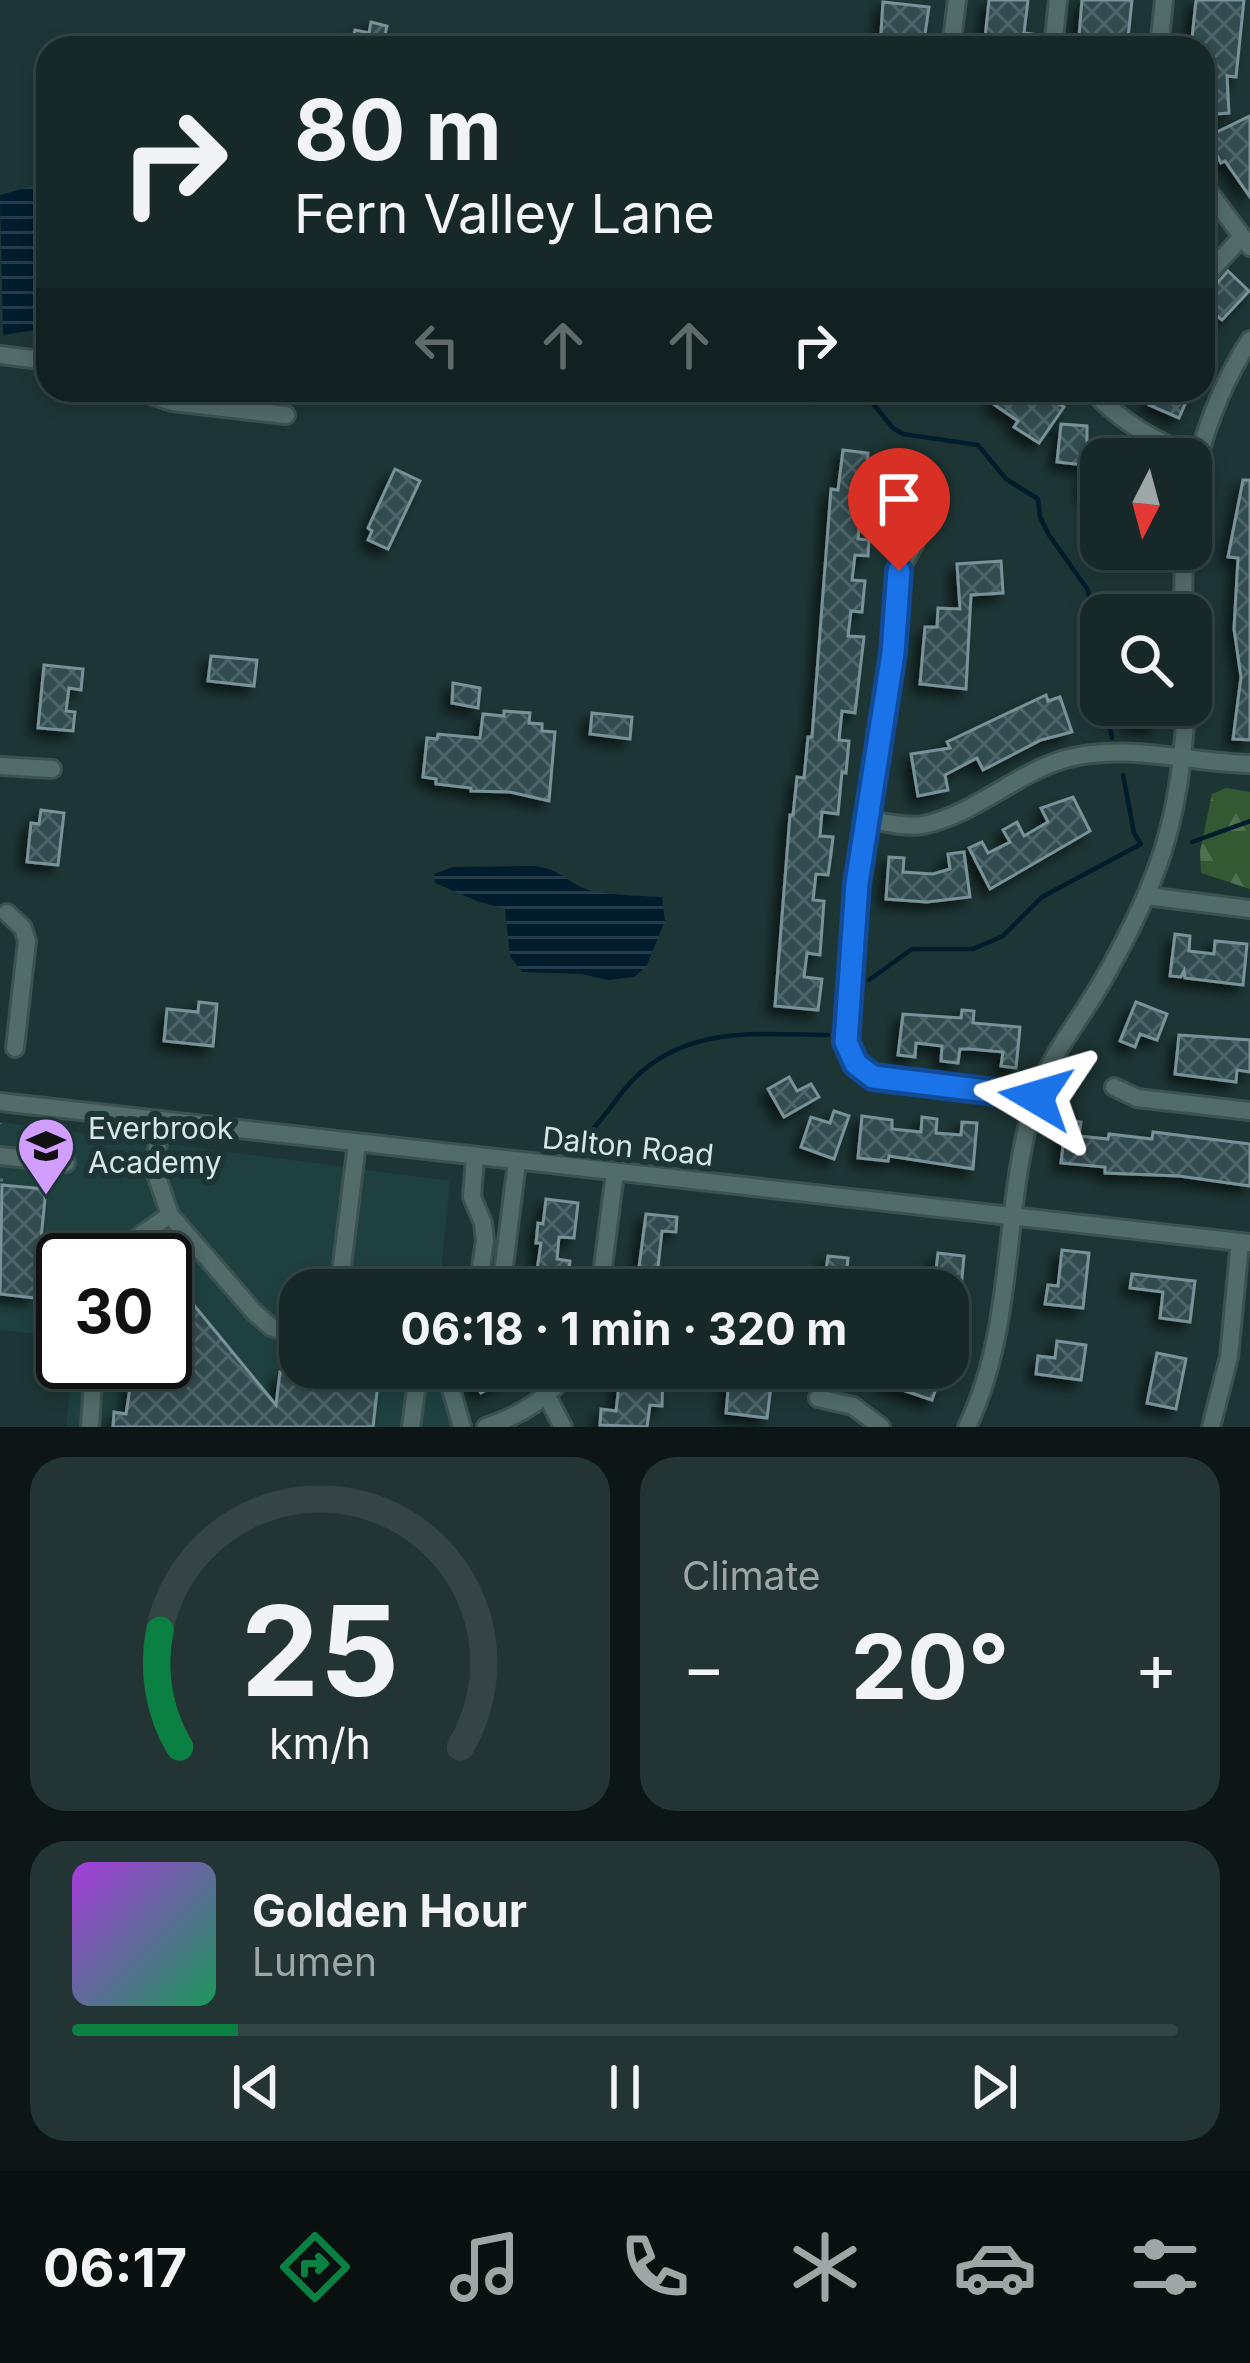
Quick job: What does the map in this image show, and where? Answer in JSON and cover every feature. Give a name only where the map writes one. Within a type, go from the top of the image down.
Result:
[{"type":"street","points":[[952,36],[957,0]]},
{"type":"street","points":[[1054,36],[1058,0]]},
{"type":"street","points":[[1160,36],[1164,0]]},
{"type":"street","points":[[1215,196],[1245,243],[1215,269]]},
{"type":"street","points":[[1204,438],[1235,362],[1250,340]]},
{"type":"street","points":[[0,355],[36,360]]},
{"type":"street","points":[[172,402],[286,415]]},
{"type":"street","points":[[1102,402],[1149,438]]},
{"type":"street","points":[[915,543],[899,571],[893,653],[857,884],[846,1042],[856,1064],[873,1077],[1036,1097]]},
{"type":"street","points":[[967,1427],[992,1361],[1012,1216],[1036,1097],[1147,896],[1167,846],[1184,758],[1185,726]]},
{"type":"street","points":[[868,820],[919,826],[966,812],[1012,781],[1067,759],[1112,752],[1250,764]]},
{"type":"street","points":[[0,766],[52,769]]},
{"type":"street","points":[[1147,896],[1250,909]]},
{"type":"street","points":[[7,913],[23,928],[26,941],[15,1048]]},
{"type":"street","points":[[1114,1088],[1137,1098],[1250,1111]]},
{"type":"street","name":"Dalton Road","points":[[0,1102],[1245,1242]]},
{"type":"street","points":[[160,1120],[155,1171],[170,1215],[254,1312],[279,1330]]},
{"type":"street","points":[[342,1269],[357,1143]]},
{"type":"street","points":[[0,1156],[66,1162]]},
{"type":"street","points":[[475,1157],[472,1197],[485,1241],[481,1269]]},
{"type":"street","points":[[504,1269],[517,1162]]},
{"type":"street","points":[[603,1269],[614,1173]]},
{"type":"street","points":[[143,1233],[170,1215]]},
{"type":"street","points":[[1210,1427],[1228,1357],[1245,1242]]},
{"type":"street","points":[[90,1427],[92,1389]]},
{"type":"street","points":[[411,1427],[416,1389]]},
{"type":"street","points":[[451,1389],[462,1427]]},
{"type":"street","points":[[486,1427],[527,1410],[554,1389]]},
{"type":"street","points":[[548,1396],[563,1427]]},
{"type":"street","points":[[818,1398],[853,1406],[881,1427]]},
{"type":"path","points":[[0,1180],[5,1185]]},
{"type":"shaded area","points":[[0,1122],[450,1181],[441,1269],[279,1269],[279,1389],[443,1389],[455,1427],[66,1427],[70,1389],[192,1389],[192,1233],[36,1233],[36,1334],[0,1330]]},
{"type":"green space","points":[[1226,788],[1250,792],[1250,889],[1201,873],[1200,851],[1212,794]]},
{"type":"water","points":[[36,186],[36,330],[3,335],[0,195]]},
{"type":"water","points":[[534,866],[594,891],[662,897],[665,921],[646,967],[634,977],[609,980],[522,972],[510,956],[505,909],[435,883],[434,874],[453,867]]},
{"type":"building","points":[[989,0],[1028,0],[1024,33],[1033,36],[985,36]]},
{"type":"building","points":[[1082,0],[1132,0],[1128,36],[1079,36]]},
{"type":"building","points":[[1196,0],[1244,0],[1236,77],[1227,76],[1229,113],[1215,114],[1215,36],[1192,36]]},
{"type":"building","points":[[883,2],[929,7],[925,36],[881,36]]},
{"type":"building","points":[[371,22],[387,26],[385,36],[354,36],[355,30],[369,33]]},
{"type":"building","points":[[1250,116],[1250,197],[1225,161],[1221,163],[1215,152],[1215,133]]},
{"type":"building","points":[[1228,271],[1249,291],[1222,320],[1215,314],[1215,286]]},
{"type":"building","points":[[1057,402],[1064,407],[1039,443],[1014,427],[1018,421],[992,403]]},
{"type":"building","points":[[1150,402],[1186,402],[1179,418]]},
{"type":"building","points":[[1061,424],[1087,426],[1087,438],[1080,438],[1080,465],[1057,462]]},
{"type":"building","points":[[843,450],[868,453],[867,470],[887,473],[882,512],[861,510],[858,539],[869,540],[868,556],[855,555],[852,580],[865,581],[862,612],[851,611],[848,636],[864,637],[855,713],[842,711],[839,740],[849,741],[838,814],[822,812],[820,836],[833,837],[828,875],[816,874],[813,900],[824,901],[820,955],[807,953],[804,977],[822,979],[818,1010],[775,1006],[790,815],[797,777],[804,778],[808,737],[812,737],[831,489],[838,490]]},
{"type":"building","points":[[395,469],[420,481],[388,549],[368,540],[372,531],[368,528]]},
{"type":"building","points":[[1243,480],[1250,480],[1250,740],[1233,739],[1241,677],[1234,629],[1238,558],[1228,557]]},
{"type":"building","points":[[1001,561],[1003,593],[971,595],[966,689],[920,684],[925,627],[937,627],[938,608],[960,609],[957,564]]},
{"type":"building","points":[[211,656],[257,660],[254,686],[208,681]]},
{"type":"building","points":[[44,665],[83,669],[81,690],[69,688],[66,711],[75,712],[73,731],[38,728]]},
{"type":"building","points":[[453,683],[480,688],[478,708],[452,703]]},
{"type":"building","points":[[1046,695],[1048,701],[1060,697],[1072,732],[1041,740],[983,770],[977,758],[945,775],[948,790],[918,796],[911,754],[950,748],[947,742]]},
{"type":"building","points":[[504,711],[530,713],[529,723],[555,732],[549,801],[510,792],[471,791],[423,777],[427,738],[437,739],[438,734],[480,738],[483,714],[504,716]]},
{"type":"building","points":[[592,713],[632,717],[630,739],[590,734]]},
{"type":"building","points":[[1073,797],[1090,831],[990,889],[969,848],[982,842],[988,853],[1010,842],[1003,830],[1017,822],[1024,836],[1048,822],[1041,808]]},
{"type":"building","points":[[41,810],[64,813],[58,865],[27,862],[31,823],[39,824]]},
{"type":"building","points":[[964,852],[970,897],[927,902],[886,899],[889,857],[904,858],[903,872],[933,874],[950,869],[948,854]]},
{"type":"building","points":[[1175,934],[1190,936],[1189,951],[1214,954],[1215,941],[1247,944],[1243,985],[1185,978],[1184,971],[1181,977],[1170,976]]},
{"type":"building","points":[[199,1002],[217,1004],[213,1046],[164,1041],[167,1009],[198,1012]]},
{"type":"building","points":[[1136,1002],[1167,1014],[1157,1040],[1140,1034],[1135,1047],[1120,1041]]},
{"type":"building","points":[[962,1010],[974,1011],[973,1023],[1020,1027],[1016,1068],[1001,1066],[1003,1052],[960,1049],[958,1063],[941,1061],[942,1046],[916,1043],[915,1057],[898,1055],[903,1014],[961,1018]]},
{"type":"building","points":[[1179,1035],[1250,1040],[1250,1072],[1237,1070],[1236,1082],[1175,1074]]},
{"type":"building","points":[[789,1077],[797,1091],[811,1084],[819,1097],[784,1117],[768,1089]]},
{"type":"building","points":[[834,1111],[849,1116],[834,1159],[801,1147],[811,1117],[830,1123]]},
{"type":"building","points":[[862,1116],[892,1120],[892,1129],[921,1132],[922,1117],[937,1119],[936,1133],[961,1135],[962,1122],[977,1123],[973,1169],[889,1156],[888,1161],[858,1158]]},
{"type":"building","points":[[1066,1120],[1081,1122],[1079,1136],[1152,1139],[1153,1132],[1250,1144],[1250,1186],[1179,1176],[1105,1173],[1105,1167],[1061,1163]]},
{"type":"building","points":[[2,1185],[46,1189],[42,1233],[36,1233],[35,1298],[0,1294]]},
{"type":"building","points":[[546,1199],[578,1203],[574,1238],[559,1237],[557,1259],[570,1261],[569,1269],[537,1269],[538,1223],[543,1224]]},
{"type":"building","points":[[646,1214],[677,1217],[676,1232],[662,1231],[658,1267],[673,1269],[639,1269]]},
{"type":"building","points":[[1062,1250],[1089,1253],[1083,1308],[1045,1304],[1048,1285],[1058,1286]]},
{"type":"building","points":[[938,1253],[964,1256],[963,1269],[936,1269]]},
{"type":"building","points":[[828,1256],[848,1258],[847,1269],[826,1269]]},
{"type":"building","points":[[1132,1274],[1195,1281],[1190,1322],[1160,1318],[1163,1292],[1130,1288]]},
{"type":"building","points":[[192,1303],[276,1405],[279,1380],[279,1389],[377,1389],[373,1427],[113,1427],[114,1412],[126,1414],[130,1389],[192,1389]]},
{"type":"building","points":[[1057,1341],[1086,1345],[1081,1380],[1036,1374],[1038,1356],[1055,1358]]},
{"type":"building","points":[[1157,1353],[1186,1359],[1176,1409],[1147,1403]]},
{"type":"building","points":[[619,1389],[662,1389],[662,1406],[650,1405],[647,1427],[600,1425],[601,1409],[616,1411]]},
{"type":"building","points":[[728,1389],[771,1389],[767,1418],[726,1413]]},
{"type":"building","points":[[900,1389],[936,1389],[932,1400]]},
{"type":"waterway","points":[[807,402],[811,402]]},
{"type":"waterway","points":[[871,402],[903,434],[978,445],[1006,479],[1038,499],[1049,535],[1089,594]]},
{"type":"waterway","points":[[1110,726],[1112,738]]},
{"type":"waterway","points":[[869,980],[912,949],[973,949],[1003,936],[1042,897],[1141,844],[1134,833],[1123,775]]},
{"type":"waterway","points":[[1192,842],[1250,821]]},
{"type":"waterway","points":[[589,1133],[631,1082],[674,1050],[749,1034],[828,1035]]},
{"type":"place","name":"Everbrook Academy","points":[[46,1197]]},
{"type":"route","points":[[899,571],[893,653],[857,884],[846,1042],[856,1064],[873,1077],[1036,1097]]}]
